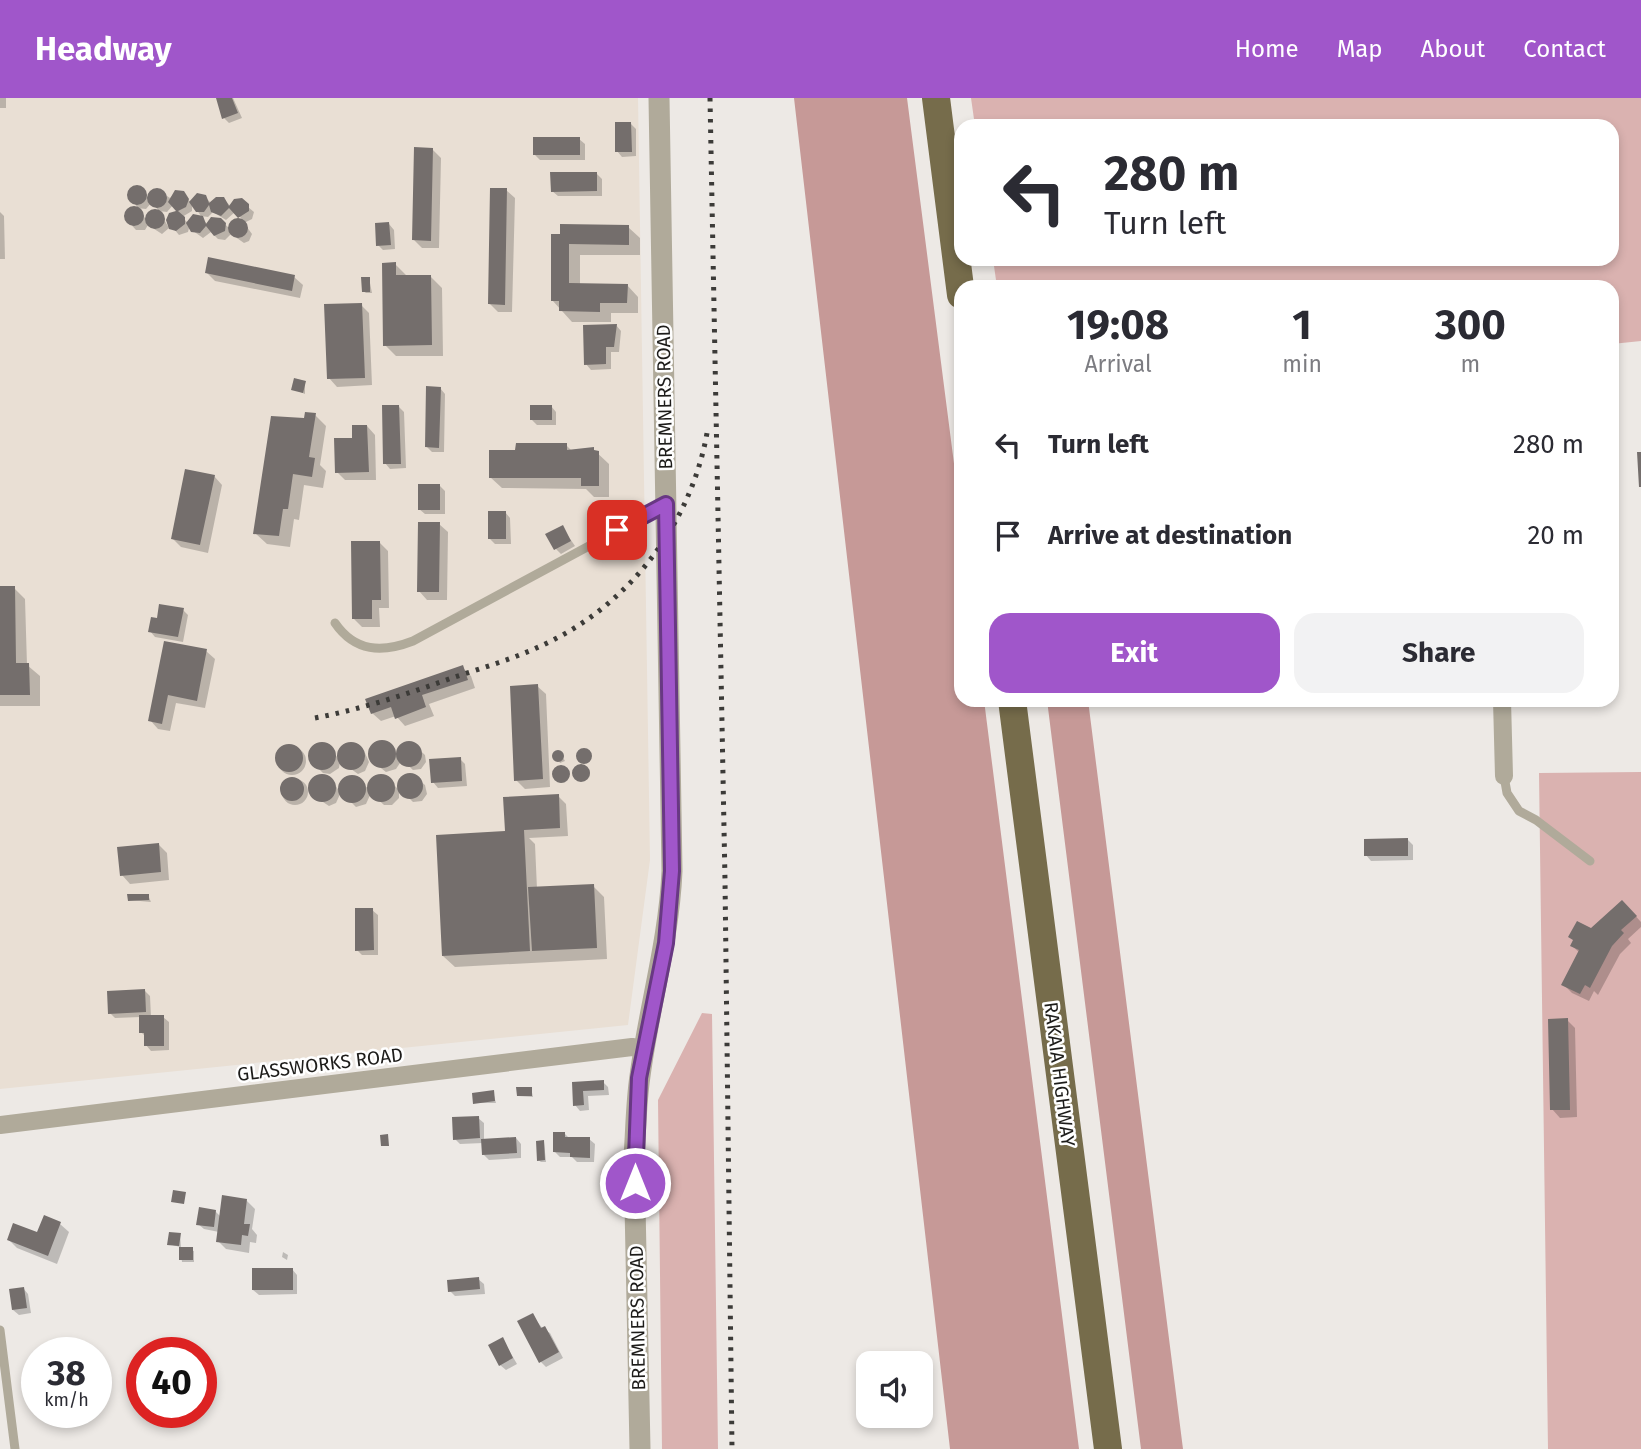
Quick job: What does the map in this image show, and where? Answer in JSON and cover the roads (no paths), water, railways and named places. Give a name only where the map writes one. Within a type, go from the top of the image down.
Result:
[{"type":"highway","points":[[936,98],[954,240]]},
{"type":"highway","name":"RAKAIA HIGHWAY","points":[[1013,707],[1108,1449]]},
{"type":"street","name":"BREMNERS ROAD","points":[[640,1449],[634,1156],[644,1049],[666,943],[672,871],[659,98]]},
{"type":"street","points":[[1502,707],[1504,776]]},
{"type":"street","name":"GLASSWORKS ROAD","points":[[0,1125],[618,1049],[644,1049]]},
{"type":"lane","points":[[335,623],[341,632],[360,645],[382,650],[395,648],[666,504]]},
{"type":"lane","points":[[1504,776],[1507,793],[1519,811],[1536,820],[1590,861]]},
{"type":"lane","points":[[0,1330],[15,1449]]},
{"type":"railway","points":[[710,98],[725,880],[732,1449]]},
{"type":"railway","points":[[315,718],[384,701],[502,661],[539,647],[581,624],[609,603],[633,579],[674,524],[701,461],[708,427]]}]
